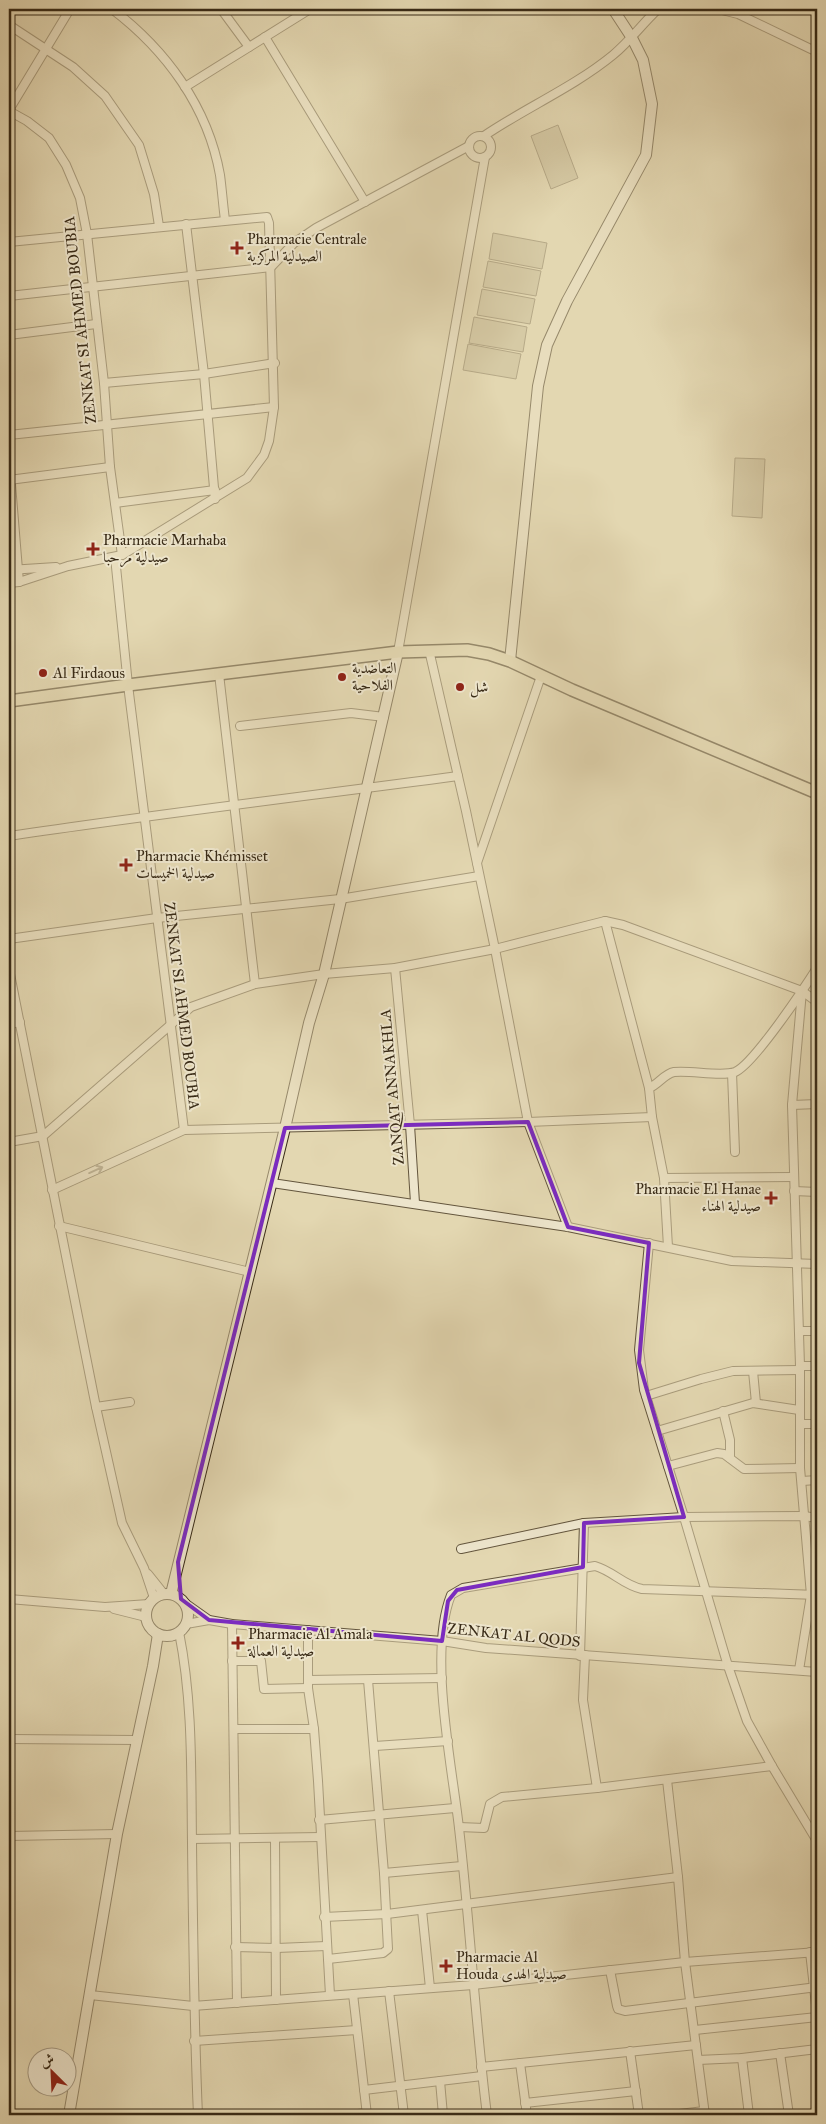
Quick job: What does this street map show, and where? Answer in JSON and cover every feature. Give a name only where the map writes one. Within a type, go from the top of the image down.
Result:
[{"type":"main road","points":[[9,702],[128,684],[398,652],[467,650],[489,654],[510,661],[541,676],[817,793]]},
{"type":"street","points":[[9,110],[44,49],[70,9]]},
{"type":"street","points":[[112,9],[152,42],[186,86],[206,129],[220,174],[225,220]]},
{"type":"street","points":[[221,9],[249,47]]},
{"type":"street","points":[[186,86],[310,9]]},
{"type":"street","points":[[510,661],[534,417],[542,362],[564,307],[646,155],[652,104],[643,60],[632,38],[613,9]]},
{"type":"street","points":[[9,296],[271,267],[294,243],[316,228],[468,146],[474,137],[484,136],[596,67],[632,38],[640,26],[658,9]]},
{"type":"street","points":[[718,9],[738,14],[817,52]]},
{"type":"street","points":[[9,25],[73,67],[105,96],[139,145],[154,194],[159,226]]},
{"type":"street","points":[[264,37],[365,202]]},
{"type":"street","name":"ZENKAT SI AHMED BOUBIA","points":[[9,110],[27,121],[48,138],[66,165],[80,198],[87,234],[115,503],[128,684],[184,1130]]},
{"type":"street","points":[[146,1616],[160,1598],[178,1562],[272,1183],[309,1024],[324,974],[340,899],[384,718],[398,652],[485,157],[490,152],[491,144],[484,136]]},
{"type":"street","points":[[468,146],[470,152],[475,157],[485,157]]},
{"type":"street","points":[[9,242],[267,217],[269,223],[275,363],[274,407],[269,441],[258,466],[248,478],[118,556],[68,566],[20,582],[9,583]]},
{"type":"street","points":[[186,224],[204,374],[215,499]]},
{"type":"street","points":[[9,335],[96,324]]},
{"type":"street","points":[[104,383],[204,374],[275,363]]},
{"type":"street","points":[[9,436],[274,407]]},
{"type":"street","points":[[9,460],[20,582]]},
{"type":"street","points":[[10,480],[110,467]]},
{"type":"street","points":[[115,503],[215,490]]},
{"type":"street","points":[[9,570],[68,566]]},
{"type":"street","points":[[429,650],[480,876],[528,1122],[568,1227]]},
{"type":"street","points":[[219,674],[233,806],[247,908],[254,984]]},
{"type":"street","points":[[477,864],[541,676]]},
{"type":"street","points":[[240,726],[351,713],[384,718]]},
{"type":"street","points":[[9,836],[145,816],[458,776]]},
{"type":"street","points":[[9,939],[157,918],[340,899],[480,876]]},
{"type":"street","points":[[605,921],[649,1088],[652,1117],[664,1178],[668,1247]]},
{"type":"street","points":[[9,1142],[43,1136],[191,1007],[254,984],[324,974],[395,968],[495,949],[605,921],[623,925],[802,991],[817,1002]]},
{"type":"street","name":"ZANQAT ANNAKHLA","points":[[395,968],[410,1125],[415,1203]]},
{"type":"street","points":[[649,1088],[664,1076],[674,1072],[732,1073],[748,1064],[817,968]]},
{"type":"street","points":[[9,969],[96,1407],[122,1523],[160,1598]]},
{"type":"street","points":[[800,1670],[814,1595],[800,1468],[800,1368],[793,1177],[792,1105],[802,991]]},
{"type":"street","points":[[9,1024],[20,1022]]},
{"type":"street","points":[[732,1073],[735,1152]]},
{"type":"street","points":[[792,1105],[817,1104]]},
{"type":"street","points":[[52,1190],[184,1130],[528,1122],[652,1117]]},
{"type":"street","points":[[664,1178],[793,1177]]},
{"type":"street","points":[[272,1183],[568,1227],[732,1261],[817,1264]]},
{"type":"street","points":[[794,1192],[817,1192]]},
{"type":"street","points":[[60,1226],[250,1272]]},
{"type":"street","points":[[649,1243],[639,1350],[641,1377],[646,1396],[728,1666],[747,1721],[817,1841]]},
{"type":"street","points":[[799,1331],[817,1331]]},
{"type":"street","points":[[646,1396],[701,1379],[732,1372],[817,1366]]},
{"type":"street","points":[[753,1370],[756,1403]]},
{"type":"street","points":[[96,1407],[130,1402]]},
{"type":"street","points":[[657,1431],[756,1403],[799,1410]]},
{"type":"street","points":[[723,1411],[730,1440],[730,1458]]},
{"type":"street","points":[[800,1424],[817,1424]]},
{"type":"street","points":[[668,1466],[717,1453],[724,1454],[744,1468],[800,1468]]},
{"type":"street","points":[[802,1481],[817,1480]]},
{"type":"street","points":[[461,1549],[584,1523],[684,1517],[804,1516],[817,1518]]},
{"type":"street","points":[[584,1523],[583,1700],[597,1788]]},
{"type":"street","points":[[146,1616],[150,1627],[161,1635],[179,1632],[186,1624],[188,1613],[183,1601],[178,1562]]},
{"type":"street","points":[[487,2115],[459,1827],[442,1678],[442,1641],[448,1602],[451,1595],[457,1590],[595,1566],[607,1570],[632,1587],[814,1595]]},
{"type":"street","points":[[105,1607],[160,1598],[183,1601],[208,1620]]},
{"type":"street","points":[[9,1599],[105,1607],[146,1616]]},
{"type":"street","points":[[186,1624],[208,1620]]},
{"type":"street","name":"ZENKAT AL QODS","points":[[208,1620],[232,1624],[442,1641],[486,1648],[817,1672]]},
{"type":"street","points":[[232,1624],[237,2003]]},
{"type":"street","points":[[308,1630],[308,1684],[314,1728],[330,1995]]},
{"type":"street","points":[[179,1632],[184,1657],[191,1728],[194,2041],[198,2115]]},
{"type":"street","points":[[69,2115],[136,1740],[161,1635]]},
{"type":"street","points":[[232,1661],[261,1661],[264,1689],[368,1680],[442,1678]]},
{"type":"street","points":[[328,1959],[386,1953],[388,1949],[380,1814],[368,1680]]},
{"type":"street","points":[[234,1729],[314,1728]]},
{"type":"street","points":[[9,1738],[136,1740]]},
{"type":"street","points":[[374,1746],[448,1741]]},
{"type":"street","points":[[459,1827],[484,1828],[490,1804],[502,1797],[668,1780],[772,1766]]},
{"type":"street","points":[[668,1780],[686,1962],[704,2113],[671,2115]]},
{"type":"street","points":[[319,1820],[456,1808]]},
{"type":"street","points":[[9,1836],[118,1834]]},
{"type":"street","points":[[192,1839],[235,1840],[321,1837]]},
{"type":"street","points":[[275,1839],[276,2000]]},
{"type":"street","points":[[384,1873],[462,1866]]},
{"type":"street","points":[[324,1917],[422,1910],[678,1876]]},
{"type":"street","points":[[422,1910],[430,1988]]},
{"type":"street","points":[[235,1947],[326,1946]]},
{"type":"street","points":[[90,1995],[194,2006],[473,1985],[686,1962],[813,1952],[817,2016],[695,2030]]},
{"type":"street","points":[[610,1970],[617,2006],[621,2011],[816,1987]]},
{"type":"street","points":[[389,1990],[404,2115]]},
{"type":"street","points":[[350,2115],[366,2114],[353,1994]]},
{"type":"street","points":[[194,2041],[357,2030]]},
{"type":"street","points":[[481,2067],[696,2045]]},
{"type":"street","points":[[698,2060],[742,2058],[817,2049]]},
{"type":"street","points":[[630,2051],[639,2115]]},
{"type":"street","points":[[780,2053],[789,2115]]},
{"type":"street","points":[[742,2058],[749,2115]]},
{"type":"street","points":[[520,2063],[527,2115]]},
{"type":"street","points":[[364,2090],[482,2076]]},
{"type":"street","points":[[440,2081],[443,2115]]},
{"type":"street","points":[[525,2103],[636,2091]]},
{"type":"highlighted area","points":[[528,1122],[568,1227],[649,1243],[639,1363],[684,1517],[584,1523],[583,1567],[457,1590],[448,1601],[442,1641],[209,1620],[181,1599],[178,1562],[285,1128]]},
{"type":"shaded area","points":[[558,125],[578,178],[551,189],[531,136]]},
{"type":"shaded area","points":[[493,233],[547,243],[542,269],[489,259]]},
{"type":"shaded area","points":[[488,261],[541,271],[536,296],[483,287]]},
{"type":"shaded area","points":[[482,289],[535,299],[530,324],[477,315]]},
{"type":"shaded area","points":[[474,317],[527,327],[523,352],[469,343]]},
{"type":"shaded area","points":[[468,344],[521,354],[516,379],[463,370]]},
{"type":"shaded area","points":[[735,458],[765,459],[762,518],[732,516]]},
{"type":"place","name":"Pharmacie Centrale الصيدلية المركزية","points":[[237,248]]},
{"type":"place","name":"Pharmacie Marhaba صيدلية مرحبا","points":[[93,549]]},
{"type":"place","name":"Al Firdaous","points":[[43,673]]},
{"type":"place","name":"التعاضدية الفلاحية","points":[[342,677]]},
{"type":"place","name":"شل","points":[[460,687]]},
{"type":"place","name":"Pharmacie Khémisset صيدلية الخميسات","points":[[126,865]]},
{"type":"place","name":"Pharmacie El Hanae صيدلية الهناء","points":[[771,1198]]},
{"type":"place","name":"Pharmacie Al Amala صيدلية العمالة","points":[[238,1643]]},
{"type":"place","name":"Pharmacie Al Houda صيدلية الهدى","points":[[446,1966]]}]
